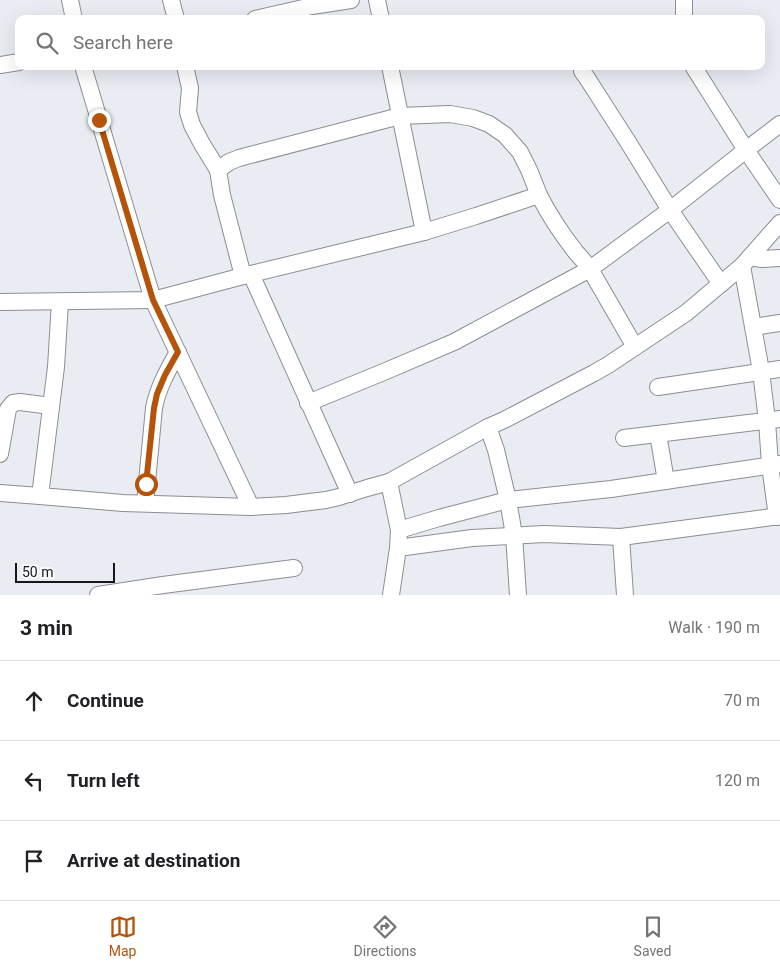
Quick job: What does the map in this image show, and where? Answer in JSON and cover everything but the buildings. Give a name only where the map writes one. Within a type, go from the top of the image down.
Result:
[{"type":"street","points":[[70,0],[73,15]]},
{"type":"street","points":[[172,0],[175,15]]},
{"type":"street","points":[[273,15],[351,0]]},
{"type":"street","points":[[377,0],[380,15]]},
{"type":"street","points":[[684,0],[684,15]]},
{"type":"street","points":[[0,65],[15,63]]},
{"type":"street","points":[[84,70],[153,300],[251,507]]},
{"type":"street","points":[[186,70],[190,88],[188,112],[202,144],[218,170],[222,195],[247,275],[350,494]]},
{"type":"street","points":[[391,70],[424,232]]},
{"type":"street","points":[[582,70],[670,210],[721,284]]},
{"type":"street","points":[[696,70],[780,200]]},
{"type":"street","points":[[218,170],[239,158],[400,116],[450,114],[473,118],[489,124],[505,135],[520,152],[551,217],[576,253],[590,269],[635,347]]},
{"type":"street","points":[[308,403],[454,342],[590,269],[670,210],[780,124]]},
{"type":"street","points":[[0,302],[153,300],[424,232],[539,195]]},
{"type":"street","points":[[0,493],[144,504],[251,507],[286,505],[339,498],[389,482],[488,427],[594,373],[635,347],[686,313],[721,284],[746,262],[780,223]]},
{"type":"street","points":[[746,262],[780,258]]},
{"type":"street","points":[[398,548],[472,538],[544,534],[621,537],[778,517],[773,420],[753,327],[746,262]]},
{"type":"street","points":[[40,496],[56,367],[60,302]]},
{"type":"street","points":[[753,327],[780,323]]},
{"type":"street","points":[[144,504],[157,394],[178,352]]},
{"type":"street","points":[[658,387],[780,369]]},
{"type":"street","points":[[0,454],[8,409],[13,403],[20,402],[51,406]]},
{"type":"street","points":[[624,438],[773,420]]},
{"type":"street","points":[[488,427],[496,450],[508,500],[514,536],[518,595]]},
{"type":"street","points":[[658,434],[666,481]]},
{"type":"street","points":[[399,530],[508,500],[611,489],[775,465]]},
{"type":"street","points":[[389,482],[399,530],[391,595]]},
{"type":"street","points":[[621,537],[625,595]]},
{"type":"street","points":[[98,595],[294,568]]},
{"type":"route","points":[[99,120],[153,300],[178,352],[157,394],[146,484]]}]
